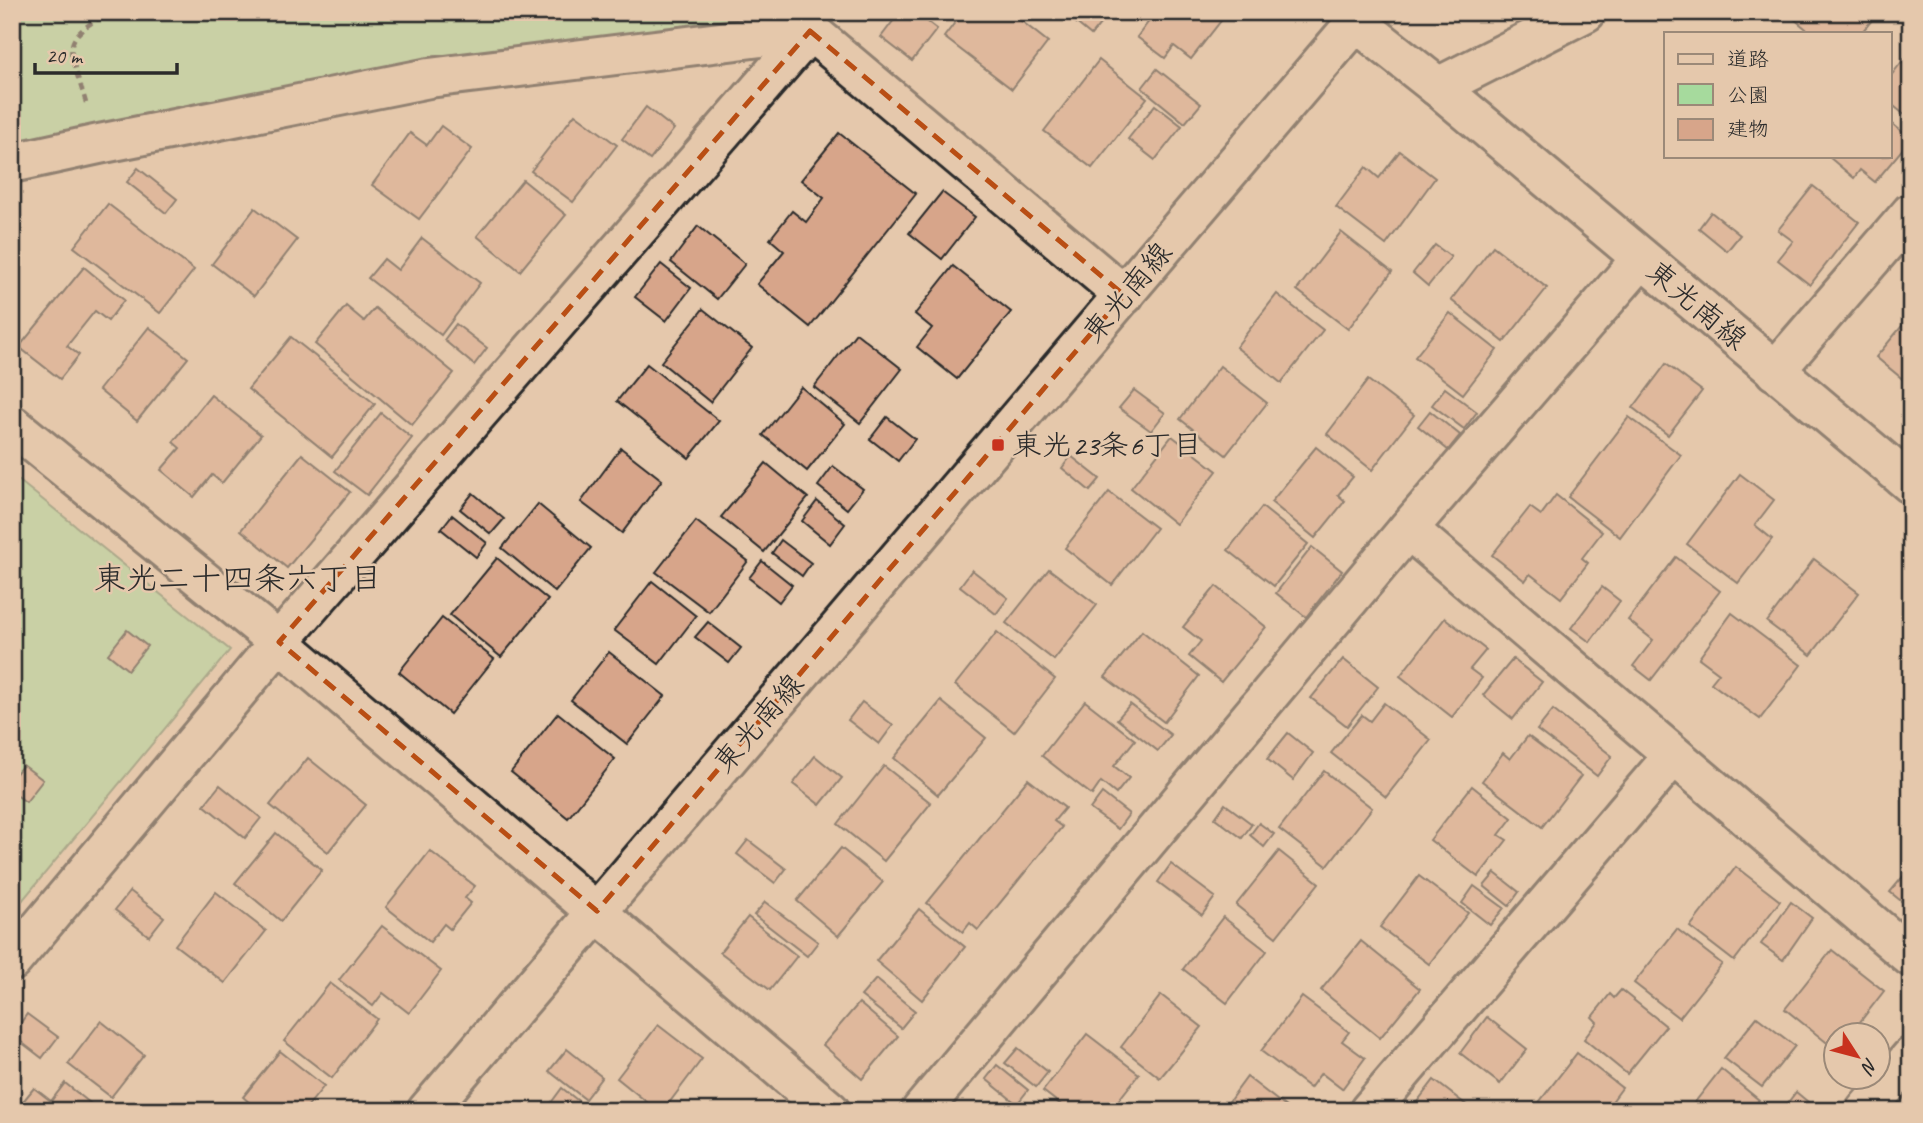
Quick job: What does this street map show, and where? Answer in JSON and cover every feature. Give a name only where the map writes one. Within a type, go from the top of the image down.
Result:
[{"type":"street","points":[[1438,87],[1586,12]]},
{"type":"street","name":"東光南線","points":[[427,1111],[1356,22],[1438,87],[1911,484]]},
{"type":"street","points":[[12,961],[279,642],[810,31]]},
{"type":"street","points":[[12,163],[429,78],[810,31],[1124,295]]},
{"type":"street","points":[[1775,371],[1911,213]]},
{"type":"street","points":[[921,1111],[1408,529],[1641,259]]},
{"type":"street","points":[[12,425],[279,642],[830,1111]]},
{"type":"street","points":[[1408,529],[1911,957]]},
{"type":"street","points":[[1369,1111],[1673,756]]},
{"type":"street","points":[[1866,1111],[1911,1058]]},
{"type":"path","points":[[99,144],[70,48],[74,35],[110,12]]},
{"type":"highlighted area","points":[[810,31],[1124,295],[597,911],[279,642]]},
{"type":"green space","points":[[12,12],[848,12],[316,85],[12,159]]},
{"type":"green space","points":[[12,475],[230,650],[12,913]]},
{"type":"building","points":[[900,12],[915,12],[937,29],[912,61],[881,37]]},
{"type":"building","points":[[963,12],[1010,12],[1048,42],[1012,89],[944,37]]},
{"type":"building","points":[[1063,12],[1110,12],[1091,35]]},
{"type":"building","points":[[1156,12],[1227,13],[1191,59],[1174,46],[1165,58],[1137,37]]},
{"type":"building","points":[[1797,12],[1879,12],[1862,32],[1810,32],[1793,18]]},
{"type":"building","points":[[1911,50],[1911,120],[1892,105],[1892,74]]},
{"type":"building","points":[[1099,60],[1147,98],[1092,168],[1044,131]]},
{"type":"building","points":[[1157,69],[1201,104],[1185,123],[1142,88]]},
{"type":"building","points":[[1155,105],[1182,126],[1155,160],[1128,139]]},
{"type":"building","points":[[646,107],[674,129],[650,160],[622,139]]},
{"type":"building","points":[[575,114],[617,145],[573,202],[531,171]]},
{"type":"building","points":[[1892,124],[1911,139],[1875,182],[1860,170],[1854,178],[1830,158],[1892,158]]},
{"type":"building","points":[[441,126],[472,149],[419,219],[372,185],[410,133],[427,145]]},
{"type":"building","points":[[839,133],[916,194],[810,327],[757,284],[784,251],[770,239],[792,211],[806,222],[824,198],[801,180]]},
{"type":"building","points":[[1400,151],[1435,178],[1386,245],[1336,207],[1366,167],[1379,178]]},
{"type":"building","points":[[138,168],[177,199],[166,213],[127,182]]},
{"type":"building","points":[[523,180],[566,215],[520,271],[477,236]]},
{"type":"building","points":[[1813,186],[1859,222],[1810,285],[1778,260],[1793,241],[1778,230]]},
{"type":"building","points":[[942,192],[975,217],[942,259],[909,233]]},
{"type":"building","points":[[108,204],[194,270],[160,313],[74,247]]},
{"type":"building","points":[[255,208],[297,240],[254,296],[212,264]]},
{"type":"building","points":[[1711,212],[1740,235],[1727,251],[1699,228]]},
{"type":"building","points":[[698,226],[745,264],[717,299],[671,262]]},
{"type":"building","points":[[1341,232],[1392,272],[1348,329],[1297,290]]},
{"type":"building","points":[[422,238],[480,283],[441,335],[368,278],[384,259],[398,270]]},
{"type":"building","points":[[1435,245],[1451,257],[1428,286],[1413,273]]},
{"type":"building","points":[[1493,246],[1547,288],[1504,342],[1451,300]]},
{"type":"building","points":[[661,264],[691,288],[666,321],[635,297]]},
{"type":"building","points":[[953,266],[1011,312],[957,379],[917,347],[932,328],[915,314]]},
{"type":"building","points":[[84,267],[124,300],[108,321],[95,311],[67,346],[79,355],[60,379],[19,347]]},
{"type":"building","points":[[1277,294],[1323,330],[1281,383],[1236,347]]},
{"type":"building","points":[[346,306],[364,321],[375,308],[454,373],[412,425],[315,344]]},
{"type":"building","points":[[703,309],[752,348],[710,402],[661,362]]},
{"type":"building","points":[[1450,313],[1497,350],[1463,394],[1415,357]]},
{"type":"building","points":[[1911,315],[1911,386],[1876,357]]},
{"type":"building","points":[[456,324],[487,348],[474,365],[444,340]]},
{"type":"building","points":[[149,327],[188,358],[137,421],[99,390]]},
{"type":"building","points":[[856,333],[902,369],[860,423],[814,387]]},
{"type":"building","points":[[291,337],[375,404],[332,457],[248,389]]},
{"type":"building","points":[[647,364],[719,421],[689,458],[617,401]]},
{"type":"building","points":[[1666,364],[1702,391],[1668,435],[1633,408]]},
{"type":"building","points":[[1220,366],[1267,403],[1226,455],[1180,419]]},
{"type":"building","points":[[1368,380],[1414,415],[1372,470],[1327,434]]},
{"type":"building","points":[[801,387],[845,424],[807,471],[763,435]]},
{"type":"building","points":[[1445,388],[1477,412],[1464,429],[1432,405]]},
{"type":"building","points":[[1134,390],[1165,413],[1151,431],[1119,408]]},
{"type":"building","points":[[211,395],[261,435],[222,483],[212,475],[194,497],[161,470],[180,448],[173,442]]},
{"type":"building","points":[[1430,411],[1460,435],[1448,450],[1418,426]]},
{"type":"building","points":[[381,413],[412,438],[367,495],[335,471]]},
{"type":"building","points":[[887,417],[915,439],[898,461],[870,439]]},
{"type":"building","points":[[1629,417],[1681,455],[1620,537],[1568,497]]},
{"type":"building","points":[[1172,436],[1217,471],[1176,524],[1131,488]]},
{"type":"building","points":[[1316,447],[1353,477],[1338,495],[1345,501],[1315,538],[1271,502]]},
{"type":"building","points":[[621,448],[662,480],[622,533],[581,502]]},
{"type":"building","points":[[302,454],[350,492],[287,568],[241,530]]},
{"type":"building","points":[[1071,456],[1100,479],[1090,491],[1062,468]]},
{"type":"building","points":[[766,463],[808,498],[764,552],[721,517]]},
{"type":"building","points":[[833,466],[863,489],[847,509],[818,486]]},
{"type":"building","points":[[1740,474],[1774,500],[1755,525],[1772,539],[1738,583],[1687,544]]},
{"type":"building","points":[[1109,492],[1156,528],[1112,585],[1065,548]]},
{"type":"building","points":[[473,493],[504,519],[491,534],[460,509]]},
{"type":"building","points":[[1556,495],[1602,532],[1582,558],[1588,563],[1561,598],[1530,574],[1525,581],[1492,555],[1530,507],[1541,515]]},
{"type":"building","points":[[817,501],[845,524],[830,544],[802,521]]},
{"type":"building","points":[[538,504],[591,548],[555,592],[502,548]]},
{"type":"building","points":[[1262,507],[1308,544],[1274,586],[1228,550]]},
{"type":"building","points":[[452,515],[487,543],[476,557],[441,529]]},
{"type":"building","points":[[696,521],[748,561],[709,612],[656,572]]},
{"type":"building","points":[[781,540],[811,563],[802,576],[772,553]]},
{"type":"building","points":[[1312,547],[1342,571],[1306,617],[1276,593]]},
{"type":"building","points":[[1676,557],[1720,591],[1651,680],[1633,666],[1653,640],[1628,620]]},
{"type":"building","points":[[497,558],[548,600],[501,657],[450,615]]},
{"type":"building","points":[[1814,559],[1859,593],[1811,655],[1767,622]]},
{"type":"building","points":[[762,561],[792,585],[779,602],[749,578]]},
{"type":"building","points":[[1049,569],[1097,605],[1054,660],[1006,623]]},
{"type":"building","points":[[972,570],[1008,598],[996,614],[960,586]]},
{"type":"building","points":[[652,581],[696,616],[659,664],[614,630]]},
{"type":"building","points":[[1216,586],[1266,627],[1221,682],[1189,656],[1201,641],[1183,627]]},
{"type":"building","points":[[1602,587],[1620,601],[1590,642],[1571,628]]},
{"type":"building","points":[[1732,613],[1801,665],[1760,719],[1711,683],[1719,673],[1699,658]]},
{"type":"building","points":[[442,618],[494,659],[450,714],[399,672]]},
{"type":"building","points":[[1445,618],[1486,650],[1470,669],[1482,678],[1452,717],[1400,676]]},
{"type":"building","points":[[708,622],[741,648],[729,663],[695,637]]},
{"type":"building","points":[[127,630],[147,646],[128,670],[108,654]]},
{"type":"building","points":[[1142,631],[1199,676],[1164,722],[1105,677]]},
{"type":"building","points":[[997,632],[1055,679],[1014,732],[955,685]]},
{"type":"building","points":[[609,652],[665,696],[627,744],[571,700]]},
{"type":"building","points":[[1343,659],[1378,687],[1347,726],[1311,698]]},
{"type":"building","points":[[1513,659],[1542,682],[1513,719],[1483,695]]},
{"type":"building","points":[[941,701],[986,738],[938,795],[894,758]]},
{"type":"building","points":[[1085,701],[1135,740],[1114,766],[1129,778],[1116,794],[1101,782],[1092,795],[1042,756]]},
{"type":"building","points":[[862,702],[893,725],[879,744],[848,720]]},
{"type":"building","points":[[1384,703],[1431,740],[1386,797],[1331,753],[1362,715],[1370,721]]},
{"type":"building","points":[[1130,704],[1171,735],[1158,751],[1117,719]]},
{"type":"building","points":[[1553,710],[1612,756],[1597,776],[1537,730]]},
{"type":"building","points":[[558,713],[615,759],[568,818],[511,772]]},
{"type":"building","points":[[1288,733],[1313,753],[1293,780],[1267,759]]},
{"type":"building","points":[[1528,736],[1581,776],[1542,827],[1482,781],[1503,753],[1510,759]]},
{"type":"building","points":[[815,756],[842,778],[820,805],[793,784]]},
{"type":"building","points":[[308,758],[366,805],[328,852],[270,805]]},
{"type":"building","points":[[23,765],[43,780],[26,802],[12,792],[12,778]]},
{"type":"building","points":[[884,766],[931,803],[884,861],[838,824]]},
{"type":"building","points":[[1324,771],[1372,808],[1327,866],[1279,829]]},
{"type":"building","points":[[1028,779],[1065,808],[1054,821],[1062,827],[978,930],[970,923],[963,932],[927,903]]},
{"type":"building","points":[[220,785],[261,818],[245,838],[204,805]]},
{"type":"building","points":[[1472,786],[1512,818],[1499,835],[1507,840],[1478,877],[1430,840]]},
{"type":"building","points":[[1102,793],[1129,814],[1118,829],[1090,809]]},
{"type":"building","points":[[1225,804],[1252,824],[1242,838],[1215,818]]},
{"type":"building","points":[[1259,823],[1274,834],[1264,847],[1250,835]]},
{"type":"building","points":[[276,833],[322,870],[281,921],[235,883]]},
{"type":"building","points":[[748,840],[786,869],[775,883],[737,854]]},
{"type":"building","points":[[841,848],[883,882],[838,936],[797,901]]},
{"type":"building","points":[[430,851],[475,886],[465,898],[471,903],[450,929],[444,924],[430,942],[386,907]]},
{"type":"building","points":[[1279,851],[1319,883],[1276,937],[1236,905]]},
{"type":"building","points":[[1171,864],[1215,897],[1202,915],[1158,882]]},
{"type":"building","points":[[1736,867],[1780,901],[1734,961],[1690,927]]},
{"type":"building","points":[[1911,867],[1911,909],[1890,892]]},
{"type":"building","points":[[1495,873],[1519,892],[1509,906],[1484,886]]},
{"type":"building","points":[[1419,876],[1468,913],[1429,964],[1380,927]]},
{"type":"building","points":[[1474,886],[1504,908],[1490,925],[1462,903]]},
{"type":"building","points":[[130,891],[164,917],[149,936],[115,910]]},
{"type":"building","points":[[216,892],[266,931],[225,983],[175,945]]},
{"type":"building","points":[[765,902],[818,942],[807,956],[754,915]]},
{"type":"building","points":[[1791,902],[1812,918],[1783,960],[1761,944]]},
{"type":"building","points":[[919,909],[965,947],[922,1000],[876,961]]},
{"type":"building","points":[[748,917],[797,956],[770,990],[720,952]]},
{"type":"building","points":[[1223,917],[1267,951],[1227,1003],[1183,969]]},
{"type":"building","points":[[382,926],[441,971],[409,1013],[383,993],[373,1006],[339,980]]},
{"type":"building","points":[[1677,929],[1722,964],[1679,1018],[1634,983]]},
{"type":"building","points":[[1361,941],[1420,989],[1380,1038],[1321,990]]},
{"type":"building","points":[[1832,950],[1884,991],[1861,1021],[1822,1021],[1822,1039],[1785,1009]]},
{"type":"building","points":[[876,979],[915,1011],[901,1028],[861,996]]},
{"type":"building","points":[[330,983],[377,1019],[332,1078],[284,1041]]},
{"type":"building","points":[[1621,990],[1666,1026],[1627,1074],[1584,1039],[1597,1022],[1592,1017],[1610,994],[1614,998]]},
{"type":"building","points":[[1161,995],[1202,1027],[1160,1078],[1121,1047]]},
{"type":"building","points":[[1302,997],[1349,1032],[1342,1041],[1365,1058],[1342,1089],[1321,1073],[1310,1088],[1261,1051]]},
{"type":"building","points":[[859,1003],[898,1036],[862,1079],[823,1045]]},
{"type":"building","points":[[27,1014],[58,1037],[42,1058],[12,1035]]},
{"type":"building","points":[[1487,1017],[1527,1049],[1500,1084],[1460,1053]]},
{"type":"building","points":[[1757,1017],[1795,1046],[1762,1087],[1724,1058]]},
{"type":"building","points":[[101,1021],[144,1055],[111,1097],[68,1064]]},
{"type":"building","points":[[658,1025],[702,1059],[663,1111],[658,1111],[617,1078]]},
{"type":"building","points":[[1087,1034],[1139,1074],[1110,1111],[1069,1111],[1043,1091]]},
{"type":"building","points":[[1018,1048],[1048,1072],[1036,1087],[1005,1063]]},
{"type":"building","points":[[567,1049],[602,1077],[585,1099],[549,1071]]},
{"type":"building","points":[[280,1051],[324,1086],[304,1111],[259,1111],[243,1097]]},
{"type":"building","points":[[1577,1053],[1622,1088],[1605,1111],[1536,1111],[1534,1109]]},
{"type":"building","points":[[997,1065],[1028,1090],[1017,1104],[986,1079]]},
{"type":"building","points":[[1721,1069],[1759,1100],[1750,1111],[1688,1111]]},
{"type":"building","points":[[1247,1077],[1291,1111],[1222,1111]]},
{"type":"building","points":[[1434,1080],[1469,1107],[1466,1111],[1410,1111]]},
{"type":"building","points":[[65,1083],[100,1111],[15,1111],[34,1088],[51,1101]]},
{"type":"building","points":[[562,1088],[591,1111],[545,1111]]},
{"type":"building","points":[[1796,1092],[1819,1111],[1783,1109]]},
{"type":"place","name":"東光23条6丁目","points":[[998,445]]},
{"type":"district","name":"東光二十四条六丁目","points":[[238,578]]}]
